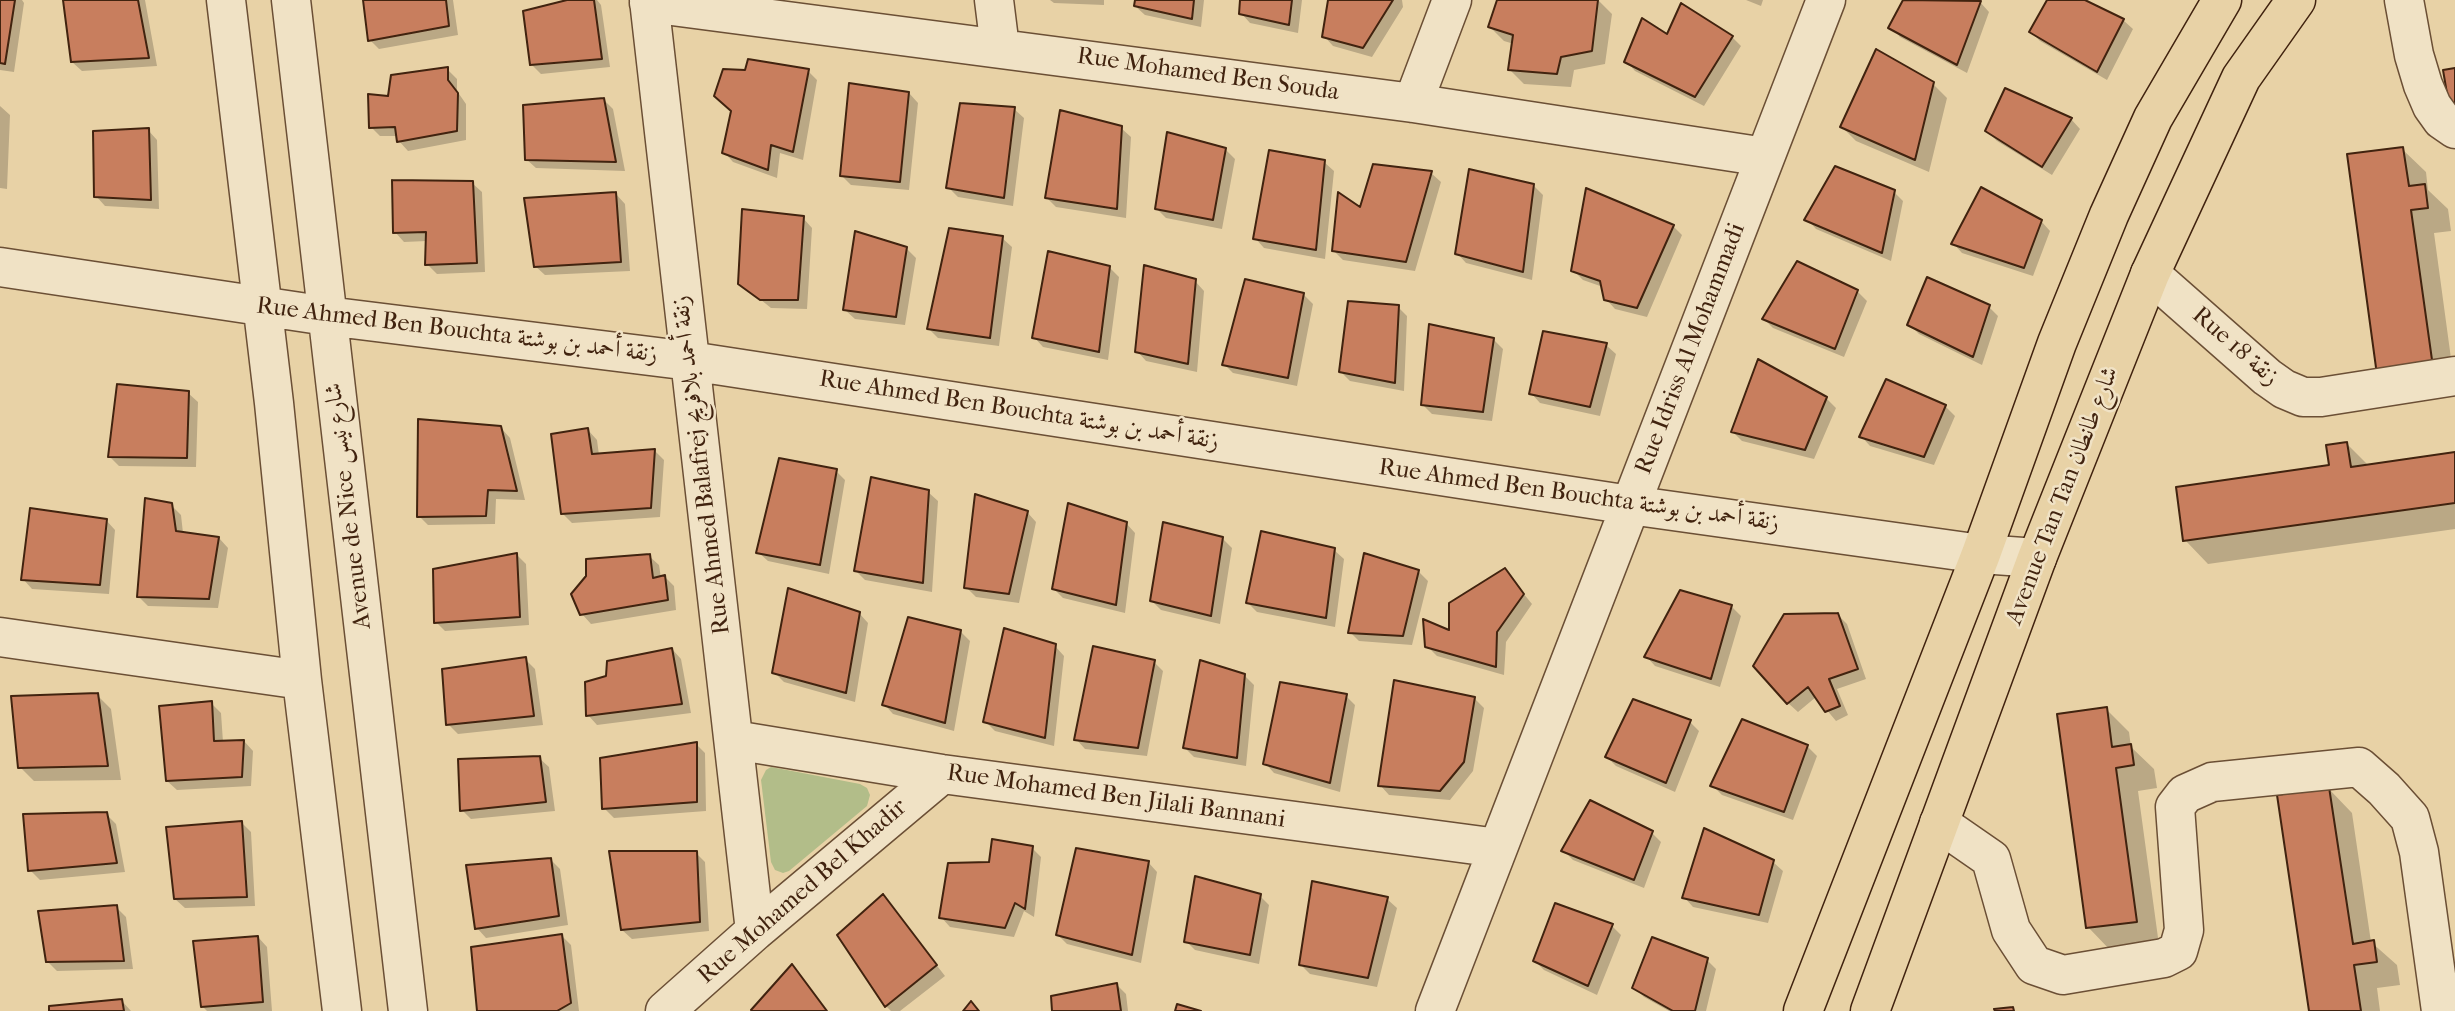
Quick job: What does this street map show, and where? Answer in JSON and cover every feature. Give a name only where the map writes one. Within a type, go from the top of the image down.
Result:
[{"type":"main road","points":[[1803,1011],[1981,554],[2057,343],[2109,215],[2152,118],[2222,0]]},
{"type":"main road","name":"Avenue Tan Tan شارع طانطان","points":[[1870,1011],[2037,558],[2150,274],[2241,78],[2295,0]]},
{"type":"street","points":[[226,0],[342,1011]]},
{"type":"street","name":"Avenue de Nice شارع نيس","points":[[291,0],[408,1011]]},
{"type":"street","points":[[994,0],[1000,48]]},
{"type":"street","points":[[1413,103],[1452,0]]},
{"type":"street","name":"Rue Idriss Al Mohammadi","points":[[1435,1011],[1826,0]]},
{"type":"street","points":[[2404,0],[2414,55],[2423,85],[2432,106],[2442,120],[2455,129]]},
{"type":"street","name":"Rue Mohamed Ben Souda","points":[[649,1],[1413,103],[1765,157]]},
{"type":"street","name":"Rue Ahmed Balafrej زنقة أحمد بلافريج","points":[[649,1],[755,930]]},
{"type":"street","name":"Rue Ahmed Ben Bouchta زنقة أحمد بن بوشتة","points":[[0,267],[327,316],[690,361],[1630,505],[1981,554],[2037,558]]},
{"type":"street","name":"Rue 18 زنقة","points":[[2150,274],[2267,377],[2284,389],[2303,397],[2321,397],[2455,376]]},
{"type":"street","points":[[0,637],[302,680]]},
{"type":"street","name":"Rue Mohamed Ben Jilali Bannani","points":[[734,740],[942,774],[1498,848]]},
{"type":"street","points":[[1939,823],[1990,859],[2011,930],[2034,965],[2063,975],[2164,958],[2178,951],[2184,930],[2175,807],[2185,794],[2212,782],[2359,767],[2384,789],[2410,818],[2419,852],[2441,1011]]},
{"type":"street","name":"Rue Mohamed Bel Khadir","points":[[665,1011],[755,930],[942,774]]},
{"type":"green space","points":[[771,767],[860,784],[867,788],[870,795],[867,806],[789,871],[783,873],[775,870],[771,862],[761,780],[766,770]]},
{"type":"building","points":[[0,0],[15,0],[5,64],[0,63]]},
{"type":"building","points":[[63,0],[138,0],[149,58],[71,62]]},
{"type":"building","points":[[363,0],[446,0],[449,26],[368,41]]},
{"type":"building","points":[[567,0],[594,0],[602,59],[530,65],[523,11]]},
{"type":"building","points":[[1135,0],[1194,0],[1192,19],[1134,6]]},
{"type":"building","points":[[1240,0],[1292,0],[1289,25],[1239,14]]},
{"type":"building","points":[[1328,0],[1393,0],[1363,48],[1322,37]]},
{"type":"building","points":[[1497,0],[1598,0],[1592,51],[1561,57],[1557,74],[1508,70],[1513,35],[1488,27]]},
{"type":"building","points":[[1903,0],[1981,1],[1957,65],[1888,28]]},
{"type":"building","points":[[2047,0],[2085,0],[2124,19],[2097,72],[2029,32]]},
{"type":"building","points":[[1681,3],[1733,36],[1695,97],[1624,62],[1642,18],[1667,34]]},
{"type":"building","points":[[1876,49],[1934,82],[1915,160],[1840,127]]},
{"type":"building","points":[[748,59],[809,69],[793,152],[771,145],[768,170],[722,153],[731,111],[714,96],[723,69],[745,70]]},
{"type":"building","points":[[448,67],[448,80],[458,93],[457,131],[397,142],[395,127],[369,128],[368,94],[388,96],[391,75]]},
{"type":"building","points":[[2455,68],[2455,117],[2451,117],[2443,70]]},
{"type":"building","points":[[849,83],[909,92],[900,182],[840,176]]},
{"type":"building","points":[[2005,88],[2072,118],[2042,167],[1985,131]]},
{"type":"building","points":[[604,98],[616,162],[525,160],[523,105]]},
{"type":"building","points":[[960,103],[1015,107],[1004,198],[946,188]]},
{"type":"building","points":[[1060,110],[1122,126],[1117,209],[1045,198]]},
{"type":"building","points":[[149,128],[151,200],[94,197],[93,131]]},
{"type":"building","points":[[1167,132],[1226,148],[1213,220],[1155,209]]},
{"type":"building","points":[[2403,147],[2409,186],[2425,184],[2428,208],[2411,210],[2433,367],[2377,375],[2347,154]]},
{"type":"building","points":[[1269,150],[1325,160],[1316,250],[1253,239]]},
{"type":"building","points":[[1373,164],[1432,171],[1406,262],[1332,251],[1338,192],[1360,207]]},
{"type":"building","points":[[1835,166],[1895,190],[1882,253],[1804,220]]},
{"type":"building","points":[[1469,169],[1534,184],[1523,272],[1455,254]]},
{"type":"building","points":[[392,180],[473,181],[477,263],[425,265],[426,232],[393,233]]},
{"type":"building","points":[[1981,187],[2042,220],[2024,268],[1951,244]]},
{"type":"building","points":[[1586,188],[1674,225],[1637,308],[1604,300],[1600,281],[1571,271]]},
{"type":"building","points":[[616,192],[621,262],[534,267],[524,198]]},
{"type":"building","points":[[742,209],[804,216],[798,300],[760,300],[738,284]]},
{"type":"building","points":[[949,228],[1003,236],[990,338],[927,329]]},
{"type":"building","points":[[855,231],[907,247],[896,317],[843,310]]},
{"type":"building","points":[[1048,251],[1110,266],[1099,352],[1032,338]]},
{"type":"building","points":[[1797,261],[1858,290],[1835,349],[1762,319]]},
{"type":"building","points":[[1144,265],[1196,279],[1188,364],[1135,352]]},
{"type":"building","points":[[1927,277],[1990,305],[1973,357],[1907,325]]},
{"type":"building","points":[[1245,279],[1304,293],[1288,378],[1222,365]]},
{"type":"building","points":[[1348,301],[1399,305],[1395,383],[1339,372]]},
{"type":"building","points":[[1429,324],[1494,338],[1483,412],[1421,405]]},
{"type":"building","points":[[1543,331],[1607,343],[1590,407],[1529,394]]},
{"type":"building","points":[[1758,359],[1827,397],[1805,450],[1731,432]]},
{"type":"building","points":[[1886,379],[1946,405],[1924,457],[1859,437]]},
{"type":"building","points":[[117,384],[189,391],[187,458],[108,457]]},
{"type":"building","points":[[418,419],[501,426],[517,491],[488,490],[486,516],[417,517]]},
{"type":"building","points":[[588,428],[592,454],[655,449],[651,508],[561,514],[551,434]]},
{"type":"building","points":[[2347,442],[2351,467],[2455,452],[2455,503],[2183,541],[2176,487],[2329,465],[2326,445]]},
{"type":"building","points":[[779,458],[837,469],[820,565],[756,553]]},
{"type":"building","points":[[871,477],[929,490],[923,583],[854,571]]},
{"type":"building","points":[[975,494],[1028,511],[1009,594],[964,588]]},
{"type":"building","points":[[145,498],[172,503],[176,531],[219,537],[209,599],[137,597]]},
{"type":"building","points":[[1068,503],[1127,522],[1116,605],[1052,589]]},
{"type":"building","points":[[30,508],[107,519],[100,585],[21,580]]},
{"type":"building","points":[[1163,522],[1223,537],[1211,616],[1150,601]]},
{"type":"building","points":[[1261,531],[1335,548],[1326,618],[1246,603]]},
{"type":"building","points":[[517,553],[520,617],[434,623],[433,569]]},
{"type":"building","points":[[1364,553],[1419,570],[1403,636],[1348,633]]},
{"type":"building","points":[[650,554],[653,578],[665,575],[668,600],[580,615],[571,594],[586,576],[586,559]]},
{"type":"building","points":[[1505,568],[1524,594],[1497,632],[1496,667],[1425,647],[1423,619],[1449,630],[1449,603]]},
{"type":"building","points":[[788,588],[860,612],[846,693],[772,673]]},
{"type":"building","points":[[1680,590],[1732,605],[1711,679],[1644,657]]},
{"type":"building","points":[[1838,613],[1858,669],[1829,679],[1840,706],[1825,712],[1808,687],[1787,704],[1753,666],[1784,614]]},
{"type":"building","points":[[908,617],[961,630],[945,723],[882,705]]},
{"type":"building","points":[[1004,628],[1056,644],[1045,738],[983,722]]},
{"type":"building","points":[[1093,646],[1155,660],[1138,748],[1074,740]]},
{"type":"building","points":[[672,648],[682,704],[586,716],[585,682],[606,676],[607,661]]},
{"type":"building","points":[[526,657],[534,716],[446,725],[442,669]]},
{"type":"building","points":[[1200,660],[1245,674],[1237,758],[1183,748]]},
{"type":"building","points":[[1394,680],[1475,697],[1464,762],[1440,791],[1378,786]]},
{"type":"building","points":[[1280,682],[1347,694],[1330,783],[1263,764]]},
{"type":"building","points":[[98,693],[108,766],[18,768],[11,696]]},
{"type":"building","points":[[1633,699],[1691,720],[1666,783],[1605,757]]},
{"type":"building","points":[[212,701],[214,741],[244,740],[242,777],[166,781],[159,706]]},
{"type":"building","points":[[2107,707],[2112,747],[2131,744],[2134,765],[2116,768],[2137,922],[2086,928],[2057,714]]},
{"type":"building","points":[[1742,719],[1808,745],[1784,812],[1710,786]]},
{"type":"building","points":[[697,742],[697,802],[602,809],[600,758]]},
{"type":"building","points":[[540,756],[546,802],[460,811],[458,759]]},
{"type":"building","points":[[2329,787],[2353,944],[2374,940],[2377,962],[2354,965],[2361,1011],[2309,1011],[2277,795]]},
{"type":"building","points":[[1590,800],[1653,831],[1634,880],[1561,851]]},
{"type":"building","points":[[107,812],[117,863],[28,871],[23,814]]},
{"type":"building","points":[[242,821],[247,897],[174,899],[166,827]]},
{"type":"building","points":[[1704,828],[1774,860],[1759,915],[1682,898]]},
{"type":"building","points":[[992,839],[1033,846],[1025,909],[1015,903],[1005,928],[939,918],[948,863],[989,862]]},
{"type":"building","points":[[1076,848],[1149,861],[1132,955],[1056,935]]},
{"type":"building","points":[[609,851],[697,851],[700,922],[621,930]]},
{"type":"building","points":[[551,858],[559,916],[475,929],[466,865]]},
{"type":"building","points":[[1195,876],[1261,894],[1250,955],[1184,942]]},
{"type":"building","points":[[1312,881],[1388,897],[1368,978],[1299,965]]},
{"type":"building","points":[[883,894],[937,965],[885,1007],[837,935]]},
{"type":"building","points":[[1555,903],[1613,924],[1588,986],[1533,961]]},
{"type":"building","points":[[117,905],[124,961],[46,962],[38,911]]},
{"type":"building","points":[[562,934],[571,1003],[557,1011],[477,1011],[471,947]]},
{"type":"building","points":[[258,936],[263,1002],[201,1007],[193,941]]},
{"type":"building","points":[[1652,937],[1708,958],[1695,1011],[1673,1011],[1632,988]]},
{"type":"building","points":[[792,964],[827,1011],[752,1011],[751,1010]]},
{"type":"building","points":[[1117,983],[1121,1011],[1052,1011],[1051,996]]},
{"type":"building","points":[[122,999],[124,1011],[49,1011],[49,1006]]},
{"type":"building","points":[[971,1001],[979,1011],[963,1011]]},
{"type":"building","points":[[1177,1004],[1201,1011],[1175,1011]]},
{"type":"building","points":[[2013,1007],[2014,1011],[1994,1009]]}]
